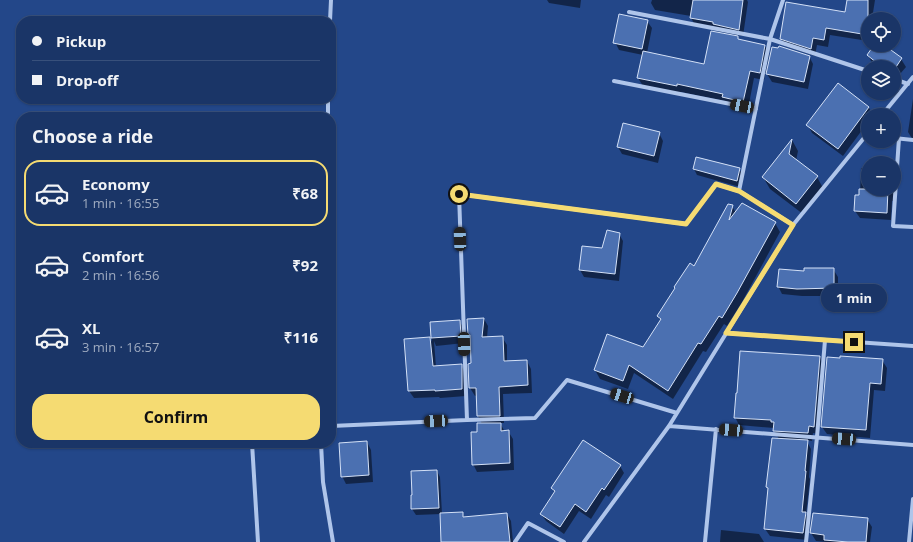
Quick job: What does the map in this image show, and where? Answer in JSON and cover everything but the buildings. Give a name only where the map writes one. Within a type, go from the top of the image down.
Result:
[{"type":"street","points":[[330,16],[331,0]]},
{"type":"street","points":[[739,191],[770,38],[783,0]]},
{"type":"street","points":[[629,12],[770,38],[861,69]]},
{"type":"street","points":[[888,108],[913,77]]},
{"type":"street","points":[[614,81],[756,108]]},
{"type":"street","points":[[901,82],[908,84]]},
{"type":"street","points":[[901,138],[913,140]]},
{"type":"street","points":[[584,542],[669,426],[793,225],[861,141]]},
{"type":"street","points":[[898,148],[893,226],[913,227]]},
{"type":"street","points":[[466,420],[459,194],[686,224],[716,184],[739,191],[793,225]]},
{"type":"street","points":[[726,333],[913,346]]},
{"type":"street","points":[[806,542],[825,340]]},
{"type":"street","points":[[336,426],[535,418],[567,380],[677,413]]},
{"type":"street","points":[[669,426],[913,444]]},
{"type":"street","points":[[705,542],[716,429]]},
{"type":"street","points":[[252,448],[258,542]]},
{"type":"street","points":[[321,448],[323,482],[332,542]]},
{"type":"street","points":[[909,542],[913,498]]},
{"type":"street","points":[[515,542],[528,523],[564,542]]},
{"type":"route","points":[[459,194],[686,224],[716,184],[739,191],[793,225],[726,333],[854,342]]}]
